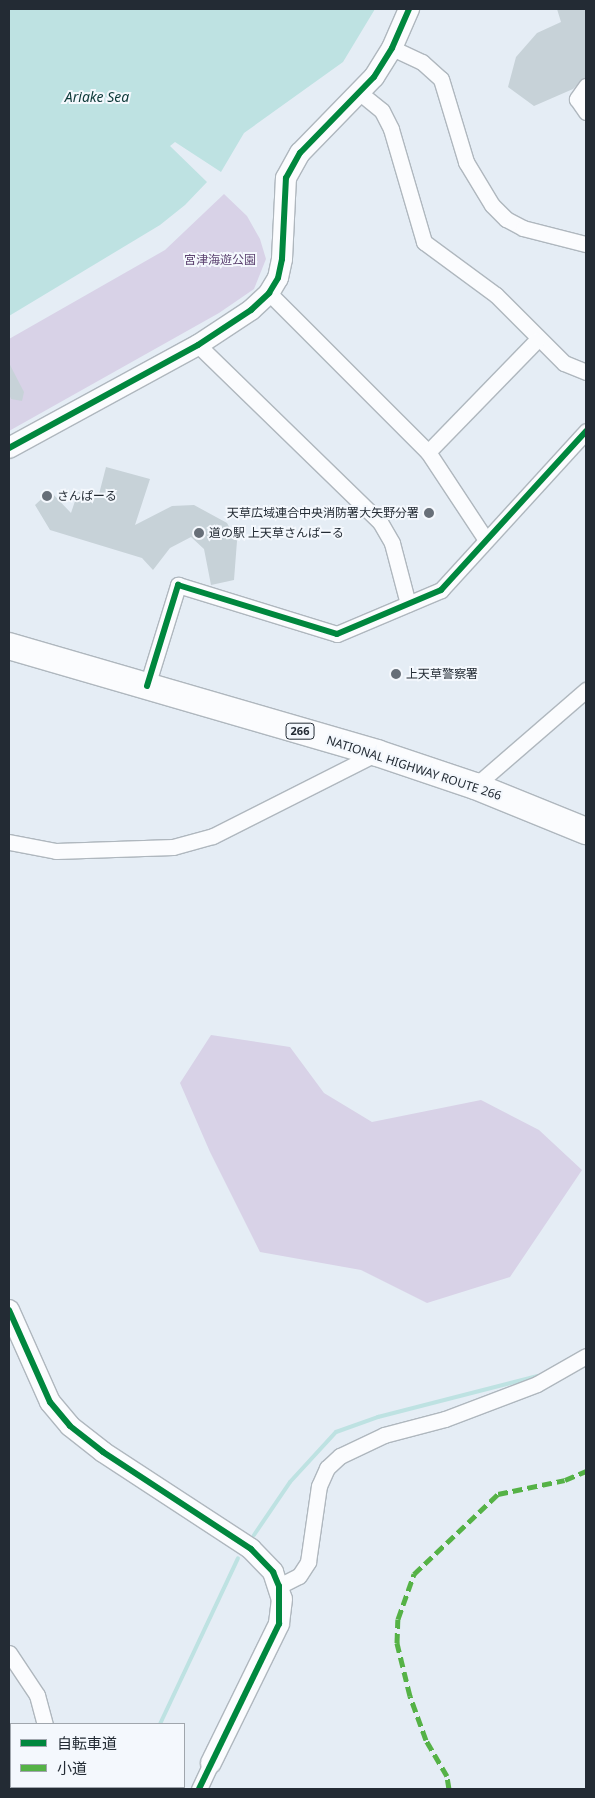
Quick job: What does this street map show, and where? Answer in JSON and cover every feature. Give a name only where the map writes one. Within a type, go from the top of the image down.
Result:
[{"type":"highway","name":"NATIONAL HIGHWAY ROUTE 266","points":[[9,646],[377,753],[475,786],[586,831]]},
{"type":"street","points":[[9,448],[198,345],[251,310],[269,294],[282,259],[286,178],[300,153],[360,93],[392,48],[409,9]]},
{"type":"street","points":[[392,48],[422,62],[441,79],[466,162],[492,205],[506,219],[523,228],[586,244]]},
{"type":"street","points":[[586,86],[577,99],[586,112]]},
{"type":"street","points":[[360,93],[382,111],[391,130],[424,242],[496,295],[537,340],[564,364],[586,372]]},
{"type":"street","points":[[269,294],[428,452],[486,540]]},
{"type":"street","points":[[428,452],[537,340]]},
{"type":"street","points":[[198,345],[380,522],[392,542],[408,604]]},
{"type":"street","points":[[148,686],[178,585],[337,634],[442,590],[586,431]]},
{"type":"street","points":[[475,786],[586,690]]},
{"type":"street","points":[[9,842],[56,851],[173,846],[213,836],[377,753]]},
{"type":"street","points":[[9,1310],[50,1402],[70,1426],[103,1452],[251,1549],[273,1572],[279,1586],[279,1624],[199,1789]]},
{"type":"street","points":[[279,1586],[299,1576],[308,1562],[319,1486],[327,1468],[340,1456],[384,1435],[445,1419],[537,1384],[586,1356]]},
{"type":"street","points":[[9,1653],[37,1696],[45,1723]]},
{"type":"green space","name":"宮津海遊公園","points":[[224,194],[247,216],[260,239],[266,259],[254,289],[219,313],[9,431],[9,339],[165,250]]},
{"type":"green space","points":[[211,1035],[290,1047],[324,1093],[372,1122],[481,1100],[539,1130],[582,1170],[510,1277],[427,1303],[361,1270],[260,1252],[210,1152],[180,1083]]},
{"type":"water","name":"Ariake Sea","points":[[9,9],[375,9],[343,62],[244,133],[221,172],[175,142],[170,146],[207,182],[185,205],[160,225],[9,316]]},
{"type":"building","points":[[557,9],[586,9],[586,77],[573,89],[534,106],[508,87],[516,57],[537,33],[561,22]]},
{"type":"building","points":[[9,363],[24,392],[22,401],[11,399],[9,394]]},
{"type":"building","points":[[106,467],[150,479],[135,525],[172,506],[194,505],[227,523],[237,541],[234,580],[211,585],[204,549],[191,537],[170,548],[153,570],[142,558],[50,530],[35,505],[50,491],[71,513],[78,492],[98,498]]},
{"type":"waterway","points":[[254,1535],[290,1482],[336,1432],[378,1417],[538,1376]]},
{"type":"waterway","points":[[160,1723],[238,1558]]},
{"type":"marked path","points":[[449,1789],[447,1776],[426,1740],[410,1696],[397,1643],[398,1619],[414,1574],[498,1494],[565,1480],[586,1471]]},
{"type":"cycle path","points":[[9,448],[198,345],[251,310],[269,293],[278,278],[282,259],[286,178],[300,153],[374,77],[392,48],[409,9]]},
{"type":"cycle path","points":[[147,686],[178,585],[337,634],[441,590],[586,431]]},
{"type":"cycle path","points":[[9,1310],[50,1402],[70,1426],[103,1452],[251,1549],[273,1572],[279,1586],[279,1624],[199,1789]]},
{"type":"place","name":"さんぱーる","points":[[47,496]]},
{"type":"place","name":"天草広域連合中央消防署大矢野分署","points":[[429,513]]},
{"type":"place","name":"道の駅 上天草さんばーる","points":[[199,533]]},
{"type":"place","name":"上天草警察署","points":[[396,674]]}]
